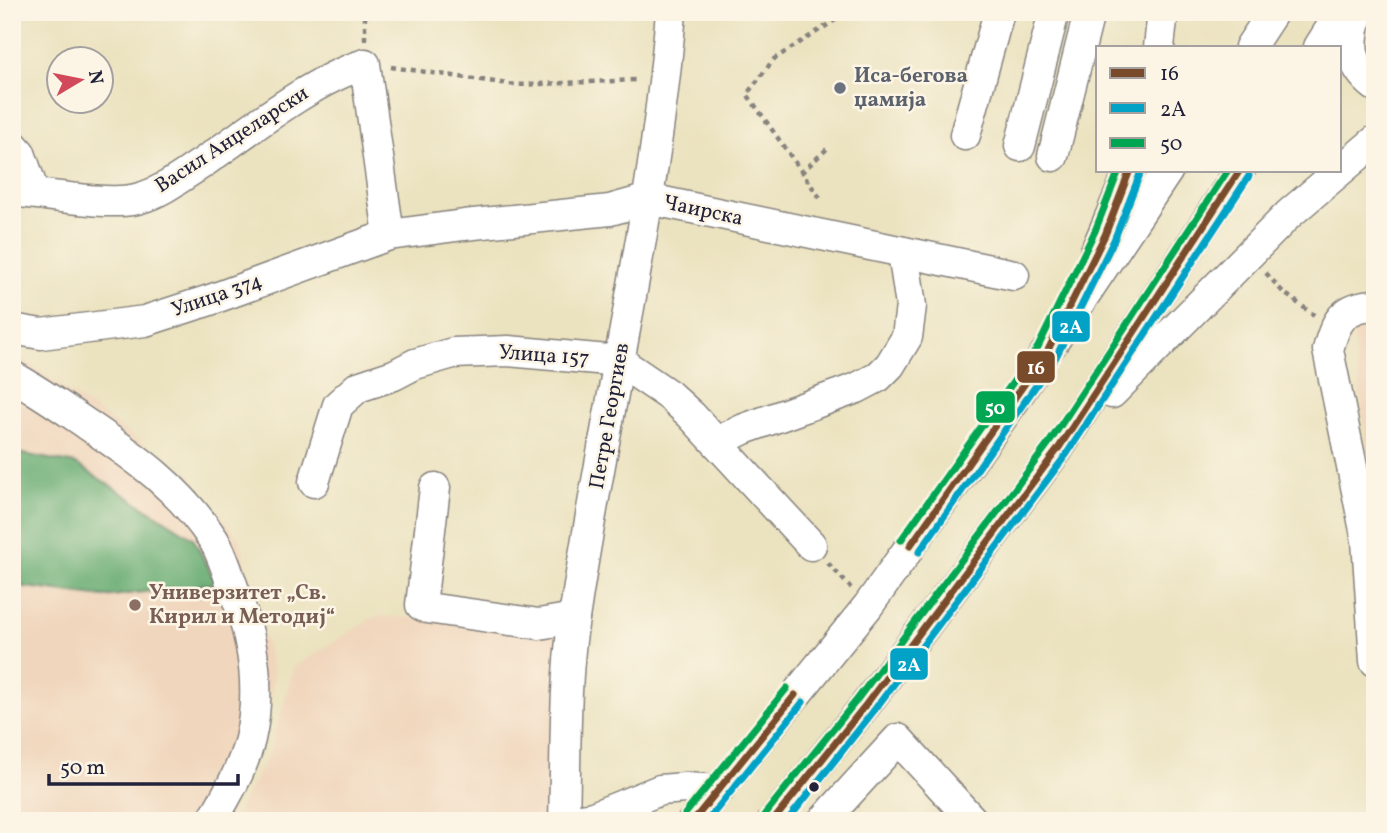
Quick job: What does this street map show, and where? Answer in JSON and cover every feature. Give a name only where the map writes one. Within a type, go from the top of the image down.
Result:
[{"type":"street","name":"Петре Георгиев","points":[[566,821],[567,718],[575,618],[649,200],[666,79],[671,12]]},
{"type":"street","points":[[965,135],[999,12]]},
{"type":"street","points":[[1020,146],[1054,12]]},
{"type":"street","points":[[1053,156],[1087,21],[1085,12]]},
{"type":"street","points":[[1160,46],[1163,12]]},
{"type":"street","points":[[1251,46],[1273,12]]},
{"type":"street","points":[[1320,46],[1341,12]]},
{"type":"street","points":[[1358,12],[1352,40],[1354,60],[1365,79],[1375,86]]},
{"type":"street","points":[[365,64],[388,235]]},
{"type":"street","name":"Васил Анџеларски","points":[[23,192],[100,200],[139,199],[170,184],[314,87],[343,70],[365,64]]},
{"type":"street","points":[[1342,169],[1375,141]]},
{"type":"street","points":[[12,144],[20,153],[23,192]]},
{"type":"street","points":[[1046,352],[1104,235],[1129,172]]},
{"type":"street","points":[[693,821],[867,606],[1046,352],[1167,172]]},
{"type":"street","points":[[773,821],[864,707],[1058,449],[1239,172]]},
{"type":"street","points":[[1058,449],[1289,214],[1338,172]]},
{"type":"street","name":"Чаирска","points":[[388,235],[610,210],[649,200],[1014,275]]},
{"type":"street","name":"Улица 374","points":[[27,332],[145,321],[388,235]]},
{"type":"street","points":[[717,442],[744,429],[857,388],[884,371],[907,337],[911,306],[903,252]]},
{"type":"street","points":[[1375,306],[1361,306],[1337,323],[1328,350],[1367,540],[1375,661]]},
{"type":"street","name":"Улица 157","points":[[314,482],[338,405],[358,387],[394,375],[415,364],[453,353],[508,351],[619,361],[669,395],[717,442],[811,545]]},
{"type":"street","points":[[12,376],[36,389],[148,466],[180,498],[214,541],[246,622],[254,661],[256,703],[250,740],[240,768],[212,821]]},
{"type":"street","points":[[435,488],[421,605],[539,624],[575,618]]},
{"type":"street","points":[[823,821],[898,739],[972,821]]},
{"type":"street","points":[[566,821],[593,817],[660,790],[719,790]]},
{"type":"path","points":[[820,198],[747,94],[774,59],[848,12]]},
{"type":"path","points":[[365,64],[516,85],[666,79]]},
{"type":"path","points":[[801,173],[830,146]]},
{"type":"path","points":[[1249,254],[1283,292],[1337,323]]},
{"type":"path","points":[[811,545],[867,606]]},
{"type":"shaded area","points":[[1369,325],[1375,325],[1375,517],[1353,334]]},
{"type":"shaded area","name":"Универзитет „Св. Кирил и Методиј“","points":[[12,355],[22,359],[190,476],[240,539],[273,672],[269,716],[258,752],[226,821],[12,821]]},
{"type":"shaded area","points":[[376,616],[573,626],[564,821],[232,821],[269,754],[294,667]]},
{"type":"green space","points":[[12,452],[76,464],[193,538],[216,583],[104,597],[12,585]]},
{"type":"transit line","name":"50","points":[[901,540],[1038,347],[1095,231],[1118,172]]},
{"type":"transit line","name":"16","points":[[910,546],[1047,352],[1105,235],[1129,172]]},
{"type":"transit line","name":"50","points":[[765,814],[856,701],[1049,443],[1227,172]]},
{"type":"transit line","name":"16","points":[[773,821],[864,707],[1058,449],[1239,172]]},
{"type":"transit line","name":"2A","points":[[919,552],[1056,357],[1114,240],[1140,174]]},
{"type":"transit line","name":"2A","points":[[787,821],[872,713],[1066,455],[1249,176]]},
{"type":"transit line","name":"50","points":[[685,814],[787,688]]},
{"type":"transit line","name":"16","points":[[693,821],[795,695]]},
{"type":"transit line","name":"2A","points":[[707,821],[803,702]]},
{"type":"place","name":"Иса-бегова џамија","points":[[840,88]]},
{"type":"place","name":"Универзитет „Св. Кирил и Методиј“","points":[[135,605]]}]
